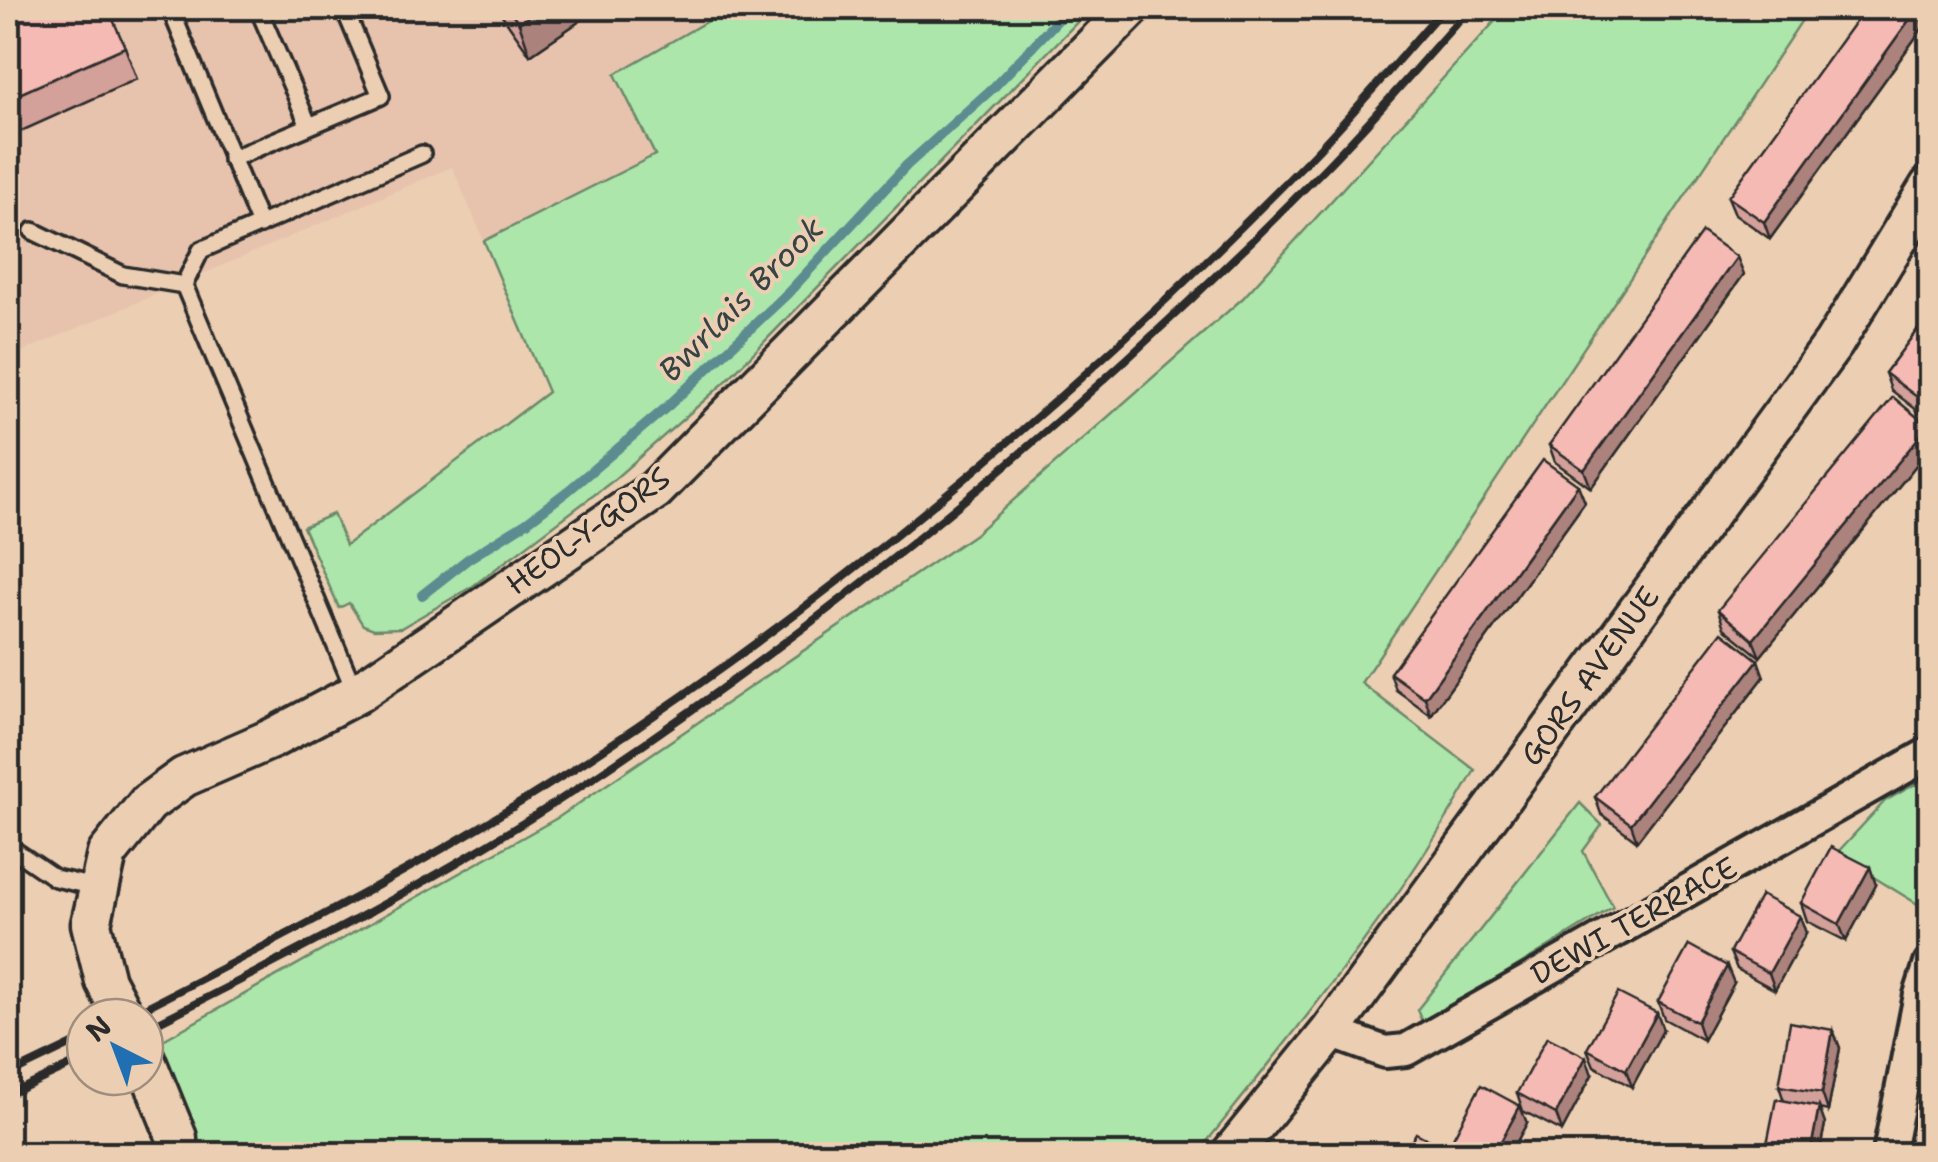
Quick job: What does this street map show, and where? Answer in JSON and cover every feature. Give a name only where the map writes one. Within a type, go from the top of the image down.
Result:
[{"type":"street","name":"HEOL-Y-GORS","points":[[113,997],[105,981],[91,924],[108,854],[148,802],[184,777],[271,739],[356,694],[655,490],[1131,8]]},
{"type":"street","name":"GORS AVENUE","points":[[1231,1154],[1330,1032],[1834,343],[1930,186]]},
{"type":"street","name":"DEWI TERRACE","points":[[1330,1032],[1385,1052],[1406,1050],[1930,753]]},
{"type":"street","points":[[1890,1148],[1920,995],[1930,964]]},
{"type":"street","points":[[161,1097],[177,1138],[177,1154]]},
{"type":"lane","points":[[170,8],[260,225]]},
{"type":"lane","points":[[258,8],[308,126]]},
{"type":"lane","points":[[232,159],[381,96],[344,8]]},
{"type":"lane","points":[[356,694],[184,285],[201,250],[422,154]]},
{"type":"lane","points":[[33,232],[122,275],[184,285]]},
{"type":"lane","points":[[8,846],[55,878],[100,888]]},
{"type":"shaded area","points":[[8,8],[730,8],[615,74],[656,155],[484,241],[452,167],[8,358]]},
{"type":"green space","points":[[730,8],[1091,8],[723,384],[610,483],[473,586],[401,628],[374,629],[363,625],[349,603],[339,608],[303,527],[333,514],[346,545],[548,392],[484,241],[655,155],[615,74]]},
{"type":"green space","points":[[1507,8],[1810,8],[1361,683],[1475,770],[1379,920],[1197,1154],[204,1154],[197,1146],[165,1066],[165,1039],[559,817],[975,534],[1243,298]]},
{"type":"green space","points":[[1930,776],[1929,911],[1836,854],[1885,801]]},
{"type":"green space","points":[[1580,803],[1602,825],[1583,851],[1613,907],[1423,1024],[1417,1010]]},
{"type":"building","points":[[8,8],[108,8],[125,47],[8,99]]},
{"type":"building","points":[[508,8],[541,8],[519,23]]},
{"type":"building","points":[[1865,8],[1917,9],[1764,222],[1728,197]]},
{"type":"building","points":[[1702,232],[1737,257],[1584,470],[1549,445]]},
{"type":"building","points":[[1930,313],[1930,388],[1921,400],[1885,373]]},
{"type":"building","points":[[1893,397],[1928,426],[1753,640],[1718,610]]},
{"type":"building","points":[[1543,460],[1578,485],[1425,698],[1390,673]]},
{"type":"building","points":[[1722,632],[1758,660],[1631,824],[1595,797]]},
{"type":"building","points":[[1831,847],[1870,867],[1839,924],[1801,903]]},
{"type":"building","points":[[1761,895],[1800,916],[1769,973],[1730,952]]},
{"type":"building","points":[[1689,945],[1727,966],[1697,1022],[1658,1002]]},
{"type":"building","points":[[1618,993],[1657,1013],[1626,1070],[1587,1049]]},
{"type":"building","points":[[1790,1022],[1833,1030],[1822,1093],[1779,1086]]},
{"type":"building","points":[[1547,1037],[1586,1057],[1556,1114],[1517,1093]]},
{"type":"building","points":[[1481,1085],[1520,1106],[1494,1154],[1475,1154],[1451,1142]]},
{"type":"building","points":[[1776,1099],[1819,1107],[1810,1154],[1765,1154]]},
{"type":"building","points":[[1416,1133],[1455,1153],[1404,1154]]},
{"type":"waterway","name":"Bwrlais Brook","points":[[422,595],[569,490],[668,406],[787,294],[907,165],[994,87],[1069,8]]},
{"type":"railway","points":[[165,997],[303,926],[533,795],[781,624],[966,478],[1142,322],[1310,158],[1444,8]]},
{"type":"railway","points":[[165,1019],[435,876],[547,808],[699,705],[886,564],[1067,413],[1239,254],[1379,111],[1470,8]]},
{"type":"railway","points":[[8,1075],[65,1048]]},
{"type":"railway","points":[[8,1095],[65,1068]]}]
